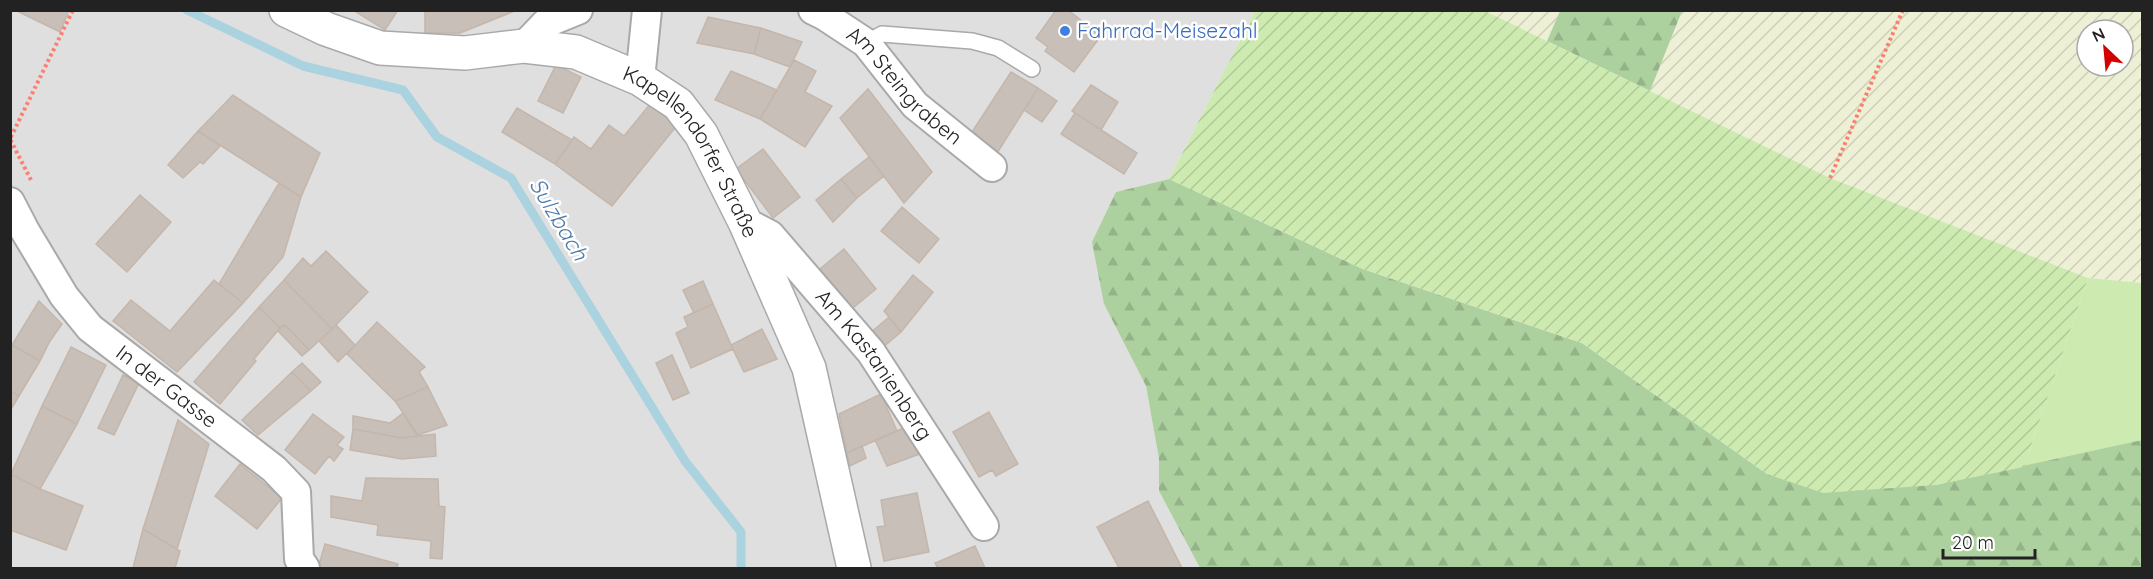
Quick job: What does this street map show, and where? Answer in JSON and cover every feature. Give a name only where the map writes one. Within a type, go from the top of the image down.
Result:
[{"type":"street","name":"Kapellendorfer Straße","points":[[286,10],[326,29],[380,48],[465,53],[524,46],[576,52],[640,79],[678,104],[701,134],[745,222],[809,368],[854,568]]},
{"type":"street","points":[[524,46],[546,23],[578,10]]},
{"type":"street","points":[[640,79],[646,10]]},
{"type":"street","name":"Am Steingraben","points":[[813,10],[866,43],[915,105],[992,167]]},
{"type":"street","name":"In der Gasse","points":[[10,202],[64,296],[90,328],[274,469],[296,492],[299,559],[305,568]]},
{"type":"street","name":"Am Kastanienberg","points":[[745,222],[770,235],[871,352],[984,526]]},
{"type":"lane","points":[[866,43],[882,34],[972,41],[998,48],[1032,69]]},
{"type":"path","points":[[10,139],[73,10]]},
{"type":"path","points":[[1830,178],[1903,10]]},
{"type":"shaded area","points":[[10,11],[1255,11],[1169,179],[1116,192],[1104,304],[1146,386],[1159,459],[1159,491],[1200,568],[11,568]]},
{"type":"green space","points":[[1560,10],[1682,11],[1650,91],[1547,41]]},
{"type":"green space","points":[[1255,11],[1485,11],[1830,178],[2088,278],[2024,467],[1935,485],[1823,493],[1767,474],[1582,343],[1363,269],[1169,179]]},
{"type":"green space","points":[[1485,11],[1560,11],[1547,41]]},
{"type":"green space","points":[[1682,11],[2142,11],[2142,283],[2088,278],[1830,178],[1650,91]]},
{"type":"green space","points":[[1169,179],[1363,269],[1582,343],[1767,474],[1935,485],[2142,440],[2142,568],[1200,568],[1159,491],[1159,459],[1146,386],[1104,304],[1092,242],[1116,192]]},
{"type":"green space","points":[[2088,278],[2142,283],[2142,440],[2024,467]]},
{"type":"building","points":[[15,10],[69,10],[60,32]]},
{"type":"building","points":[[353,10],[398,10],[385,30]]},
{"type":"building","points":[[425,10],[517,10],[460,33],[425,33]]},
{"type":"building","points":[[1056,10],[1068,10],[1101,36],[1074,72],[1045,51],[1048,47],[1036,38]]},
{"type":"building","points":[[708,17],[761,28],[754,54],[697,43]]},
{"type":"building","points":[[761,28],[802,42],[790,67],[754,54]]},
{"type":"building","points":[[794,60],[816,71],[805,92],[832,106],[805,147],[760,119]]},
{"type":"building","points":[[556,65],[581,77],[563,113],[538,101]]},
{"type":"building","points":[[731,71],[777,90],[760,119],[715,100]]},
{"type":"building","points":[[1011,72],[1038,88],[996,155],[970,135]]},
{"type":"building","points":[[1091,85],[1118,102],[1101,130],[1072,111]]},
{"type":"building","points":[[1038,88],[1057,101],[1042,122],[1024,110]]},
{"type":"building","points":[[868,89],[932,172],[904,203],[840,118]]},
{"type":"building","points":[[233,95],[320,153],[301,197],[198,131]]},
{"type":"building","points":[[651,103],[678,124],[612,206],[555,164],[574,137],[591,149],[609,125],[624,136]]},
{"type":"building","points":[[517,108],[572,140],[555,164],[502,132]]},
{"type":"building","points":[[1075,113],[1137,153],[1124,174],[1061,134]]},
{"type":"building","points":[[198,131],[220,146],[203,164],[200,162],[183,178],[168,165]]},
{"type":"building","points":[[763,149],[800,197],[773,218],[736,169]]},
{"type":"building","points":[[869,157],[884,176],[857,198],[841,179]]},
{"type":"building","points":[[841,179],[857,198],[833,222],[816,200]]},
{"type":"building","points":[[279,183],[301,197],[283,257],[243,303],[219,284]]},
{"type":"building","points":[[140,195],[171,222],[127,272],[96,244]]},
{"type":"building","points":[[902,207],[939,239],[919,263],[881,231]]},
{"type":"building","points":[[844,249],[876,289],[848,312],[815,273]]},
{"type":"building","points":[[326,251],[368,292],[332,329],[284,280],[303,258],[311,266]]},
{"type":"building","points":[[913,275],[933,292],[901,332],[884,311]]},
{"type":"building","points":[[214,280],[243,303],[177,372],[113,321],[131,300],[170,331]]},
{"type":"building","points":[[284,280],[332,329],[309,350],[285,325],[280,328],[259,307]]},
{"type":"building","points":[[703,281],[713,304],[694,313],[683,290]]},
{"type":"building","points":[[39,301],[62,324],[40,361],[12,345]]},
{"type":"building","points":[[713,304],[733,349],[691,368],[676,333],[688,327],[684,317]]},
{"type":"building","points":[[259,307],[280,328],[220,404],[194,382]]},
{"type":"building","points":[[889,317],[901,332],[881,349],[869,334]]},
{"type":"building","points":[[377,322],[425,367],[419,372],[428,387],[395,401],[347,354]]},
{"type":"building","points":[[285,325],[309,350],[302,356],[278,331]]},
{"type":"building","points":[[336,325],[355,345],[338,362],[319,341]]},
{"type":"building","points":[[762,329],[777,359],[744,372],[731,345]]},
{"type":"building","points":[[12,345],[40,361],[19,396],[10,391],[10,348]]},
{"type":"building","points":[[71,347],[106,365],[77,424],[42,406]]},
{"type":"building","points":[[672,355],[689,393],[673,400],[656,363]]},
{"type":"building","points":[[302,363],[321,382],[311,391],[292,372]]},
{"type":"building","points":[[292,372],[311,391],[258,435],[242,420]]},
{"type":"building","points":[[123,375],[139,383],[114,435],[98,428]]},
{"type":"building","points":[[428,387],[447,425],[418,435],[395,401]]},
{"type":"building","points":[[10,391],[19,396],[10,411]]},
{"type":"building","points":[[881,394],[897,431],[847,453],[839,414]]},
{"type":"building","points":[[42,406],[77,424],[40,489],[11,474]]},
{"type":"building","points":[[989,412],[1018,464],[996,476],[992,470],[979,477],[953,432]]},
{"type":"building","points":[[403,413],[417,436],[402,438],[353,429],[353,416],[390,423]]},
{"type":"building","points":[[313,414],[344,437],[337,445],[343,449],[334,461],[329,456],[315,474],[285,450]]},
{"type":"building","points":[[178,420],[209,444],[177,549],[143,529]]},
{"type":"building","points":[[906,427],[922,453],[887,466],[875,440]]},
{"type":"building","points":[[353,429],[402,438],[435,434],[436,456],[402,459],[350,450]]},
{"type":"building","points":[[862,446],[866,458],[850,466],[847,453]]},
{"type":"building","points":[[240,464],[282,498],[257,529],[215,496]]},
{"type":"building","points":[[11,474],[40,489],[83,506],[66,550],[10,530]]},
{"type":"building","points":[[366,478],[438,479],[439,506],[445,507],[442,559],[430,558],[431,541],[377,535],[378,525],[331,517],[331,496],[362,501]]},
{"type":"building","points":[[917,493],[929,552],[884,561],[877,527],[885,526],[881,500]]},
{"type":"building","points":[[1148,501],[1182,568],[1119,568],[1097,527]]},
{"type":"building","points":[[143,529],[180,551],[175,568],[133,568]]},
{"type":"building","points":[[325,544],[398,564],[397,568],[318,568]]},
{"type":"building","points":[[975,546],[985,568],[938,568],[935,563]]},
{"type":"waterway","name":"Sulzbach","points":[[187,10],[303,66],[403,90],[437,137],[511,178],[685,461],[741,532],[741,568]]},
{"type":"place","name":"Fahrrad-Meisezahl","points":[[1065,31]]}]
